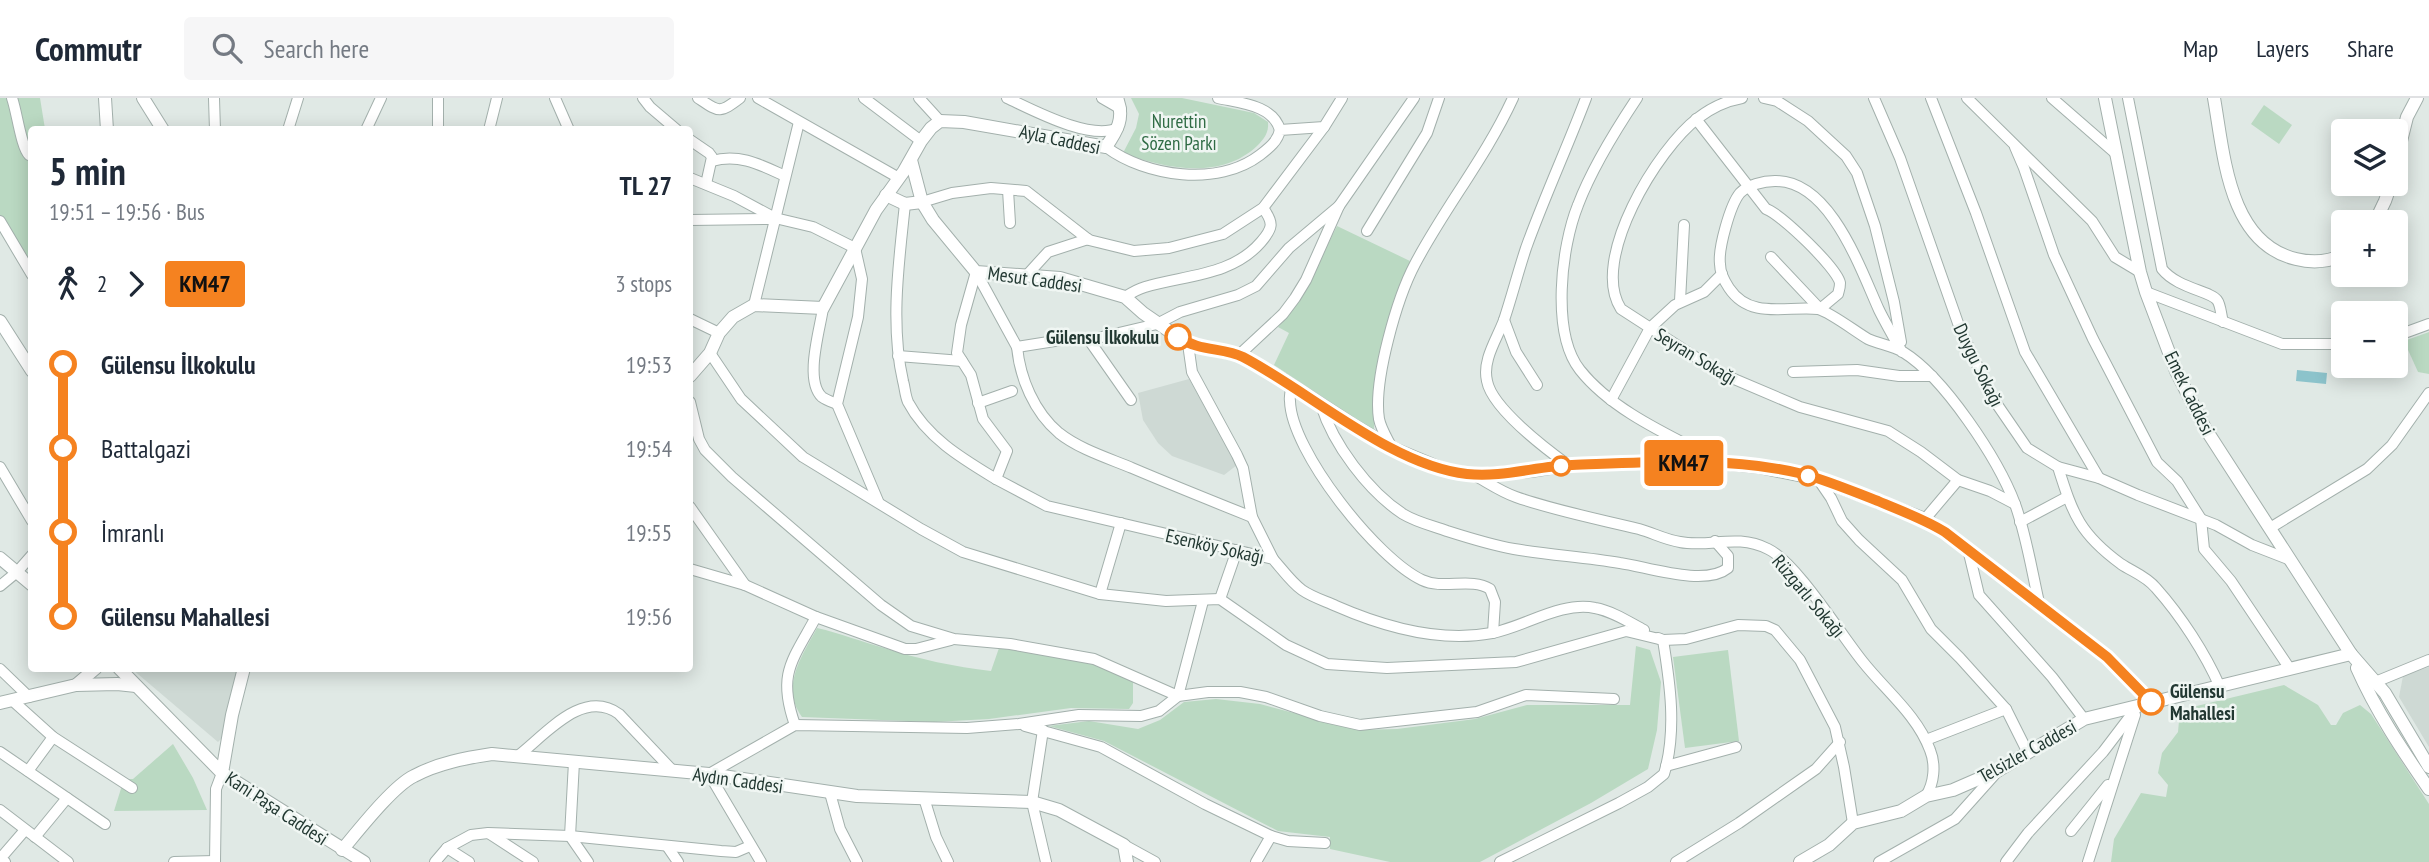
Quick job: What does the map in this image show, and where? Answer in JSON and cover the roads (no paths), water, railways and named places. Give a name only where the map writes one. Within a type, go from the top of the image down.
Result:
[{"type":"street","points":[[12,98],[19,117],[24,150],[28,154]]},
{"type":"street","points":[[105,98],[107,126]]},
{"type":"street","points":[[143,98],[160,126]]},
{"type":"street","points":[[214,98],[215,126]]},
{"type":"street","points":[[289,126],[298,98]]},
{"type":"street","points":[[368,126],[381,98]]},
{"type":"street","points":[[438,98],[438,126]]},
{"type":"street","points":[[490,126],[497,98]]},
{"type":"street","points":[[555,98],[567,126]]},
{"type":"street","points":[[643,98],[673,126]]},
{"type":"street","points":[[698,98],[717,111],[740,98]]},
{"type":"street","points":[[758,98],[899,178]]},
{"type":"street","points":[[864,98],[921,141]]},
{"type":"street","points":[[837,404],[819,393],[813,373],[823,308],[886,195],[921,141],[940,121],[919,98]]},
{"type":"street","points":[[1006,98],[1086,131],[1102,133],[1118,128]]},
{"type":"street","points":[[1102,98],[1119,103],[1118,128],[1106,147]]},
{"type":"street","points":[[1218,98],[1255,102],[1278,123],[1280,130],[1324,127]]},
{"type":"street","points":[[886,195],[905,204],[952,193],[991,188],[1030,192],[1088,239],[1134,251],[1169,248],[1223,234],[1264,208],[1342,98]]},
{"type":"street","points":[[1239,355],[1283,314],[1295,298],[1306,280],[1339,206],[1414,98]]},
{"type":"street","points":[[1367,231],[1427,133],[1439,98]]},
{"type":"street","points":[[1392,448],[1379,419],[1379,385],[1387,347],[1404,294],[1415,264],[1494,138],[1513,98]]},
{"type":"street","points":[[1569,465],[1548,451],[1516,421],[1488,385],[1486,374],[1489,357],[1504,320],[1527,245],[1586,98]]},
{"type":"street","points":[[1637,98],[1622,120],[1577,206],[1566,254],[1562,305],[1570,353],[1580,370],[1611,400],[1671,438],[1722,463]]},
{"type":"street","points":[[1765,98],[1777,101],[1808,121],[1846,156],[1857,173],[1875,226],[1894,302],[1902,352]]},
{"type":"street","name":"Duygu Sokağı","points":[[1874,98],[1900,158],[1959,326],[1992,397],[2027,448],[2058,467],[2099,478],[2288,558]]},
{"type":"street","points":[[1931,98],[1976,213],[2025,352],[2099,478]]},
{"type":"street","points":[[1967,98],[2092,221],[2115,257],[2140,272]]},
{"type":"street","points":[[2052,98],[2114,152]]},
{"type":"street","name":"Emek Caddesi","points":[[2105,98],[2140,272],[2176,370],[2192,405],[2370,684],[2429,768]]},
{"type":"street","points":[[2128,98],[2162,269],[2182,285],[2214,297],[2219,303],[2222,322]]},
{"type":"street","points":[[2214,98],[2228,176],[2242,214],[2252,232],[2261,242],[2286,257],[2315,262],[2331,258]]},
{"type":"street","points":[[2406,119],[2417,98]]},
{"type":"street","name":"Seyran Sokağı","points":[[1735,99],[1718,105],[1696,120],[1640,187],[1617,249],[1612,285],[1614,296],[1626,314],[1720,373],[1800,407],[1888,431],[1958,480],[1990,491],[2015,504]]},
{"type":"street","points":[[1696,120],[1751,187],[1766,209],[1784,219],[1839,280],[1838,294],[1819,309],[1776,310],[1750,304],[1730,290],[1722,274],[1720,257],[1729,219],[1739,195],[1751,187],[1762,182],[1793,184],[1807,190],[1820,203],[1857,261],[1880,313],[1902,352]]},
{"type":"street","name":"Ayla Caddesi","points":[[940,121],[988,125],[1106,147],[1129,162],[1141,166],[1216,174],[1239,167],[1253,159],[1273,144],[1280,130]]},
{"type":"street","points":[[754,305],[799,122]]},
{"type":"street","points":[[693,141],[709,153],[712,161],[706,184]]},
{"type":"street","points":[[2015,147],[2054,255],[2092,339],[2157,462],[2177,481],[2201,519],[2204,549],[2231,581],[2290,669]]},
{"type":"street","points":[[712,161],[722,158],[743,159],[785,176]]},
{"type":"street","name":"Mesut Caddesi","points":[[911,160],[922,202],[933,220],[976,272],[1060,278],[1125,297],[1157,324],[1188,344],[1239,355],[1392,448],[1445,470],[1474,475],[1569,465],[1722,463],[1759,467],[1818,479],[1925,519],[2107,657],[2144,704]]},
{"type":"street","points":[[693,179],[775,219],[822,231],[855,248]]},
{"type":"street","points":[[1009,190],[1010,223]]},
{"type":"street","name":"Esenköy Sokağı","points":[[905,204],[898,269],[898,356],[907,397],[925,427],[956,454],[996,480],[1047,506],[1273,559],[1304,591],[1382,624],[1457,637],[1493,633],[1559,610],[1591,607],[1607,611],[1663,640]]},
{"type":"street","points":[[1017,347],[1061,340],[1088,340],[1157,324],[1180,312],[1229,298],[1256,286],[1297,241],[1339,206]]},
{"type":"street","points":[[1125,297],[1143,288],[1218,270],[1250,254],[1264,239],[1271,226],[1271,219],[1264,208]]},
{"type":"street","points":[[693,220],[775,219]]},
{"type":"street","points":[[0,221],[28,268]]},
{"type":"street","points":[[1680,301],[1684,225]]},
{"type":"street","points":[[1027,275],[1048,252],[1088,239]]},
{"type":"street","points":[[855,248],[862,279],[858,317],[837,404],[878,502]]},
{"type":"street","points":[[1771,257],[1819,309],[1869,339],[1902,352],[1932,376],[1963,415],[1997,465],[2015,504],[2040,607]]},
{"type":"street","points":[[976,272],[1017,347],[1019,366],[1026,386],[1040,411],[1057,431],[1069,440],[1116,462],[1252,517]]},
{"type":"street","points":[[976,272],[957,353],[971,376],[983,419],[1007,451],[996,480]]},
{"type":"street","points":[[1611,400],[1650,328],[1680,301],[1704,292],[1722,274]]},
{"type":"street","points":[[2146,292],[2282,344],[2331,344]]},
{"type":"street","points":[[693,373],[710,353],[719,334],[733,317],[754,305],[823,308]]},
{"type":"street","points":[[1504,320],[1516,352],[1538,385]]},
{"type":"street","points":[[0,321],[28,365]]},
{"type":"street","points":[[693,321],[719,334]]},
{"type":"street","points":[[2408,332],[2429,324]]},
{"type":"street","points":[[1088,340],[1131,400]]},
{"type":"street","points":[[1188,344],[1192,372],[1243,468],[1252,517],[1273,559]]},
{"type":"street","points":[[710,353],[741,399],[803,457],[963,552],[1100,594],[1166,601],[1220,599],[1302,655],[1327,664],[1387,668],[1516,662],[1630,631],[1663,640],[1686,639],[1738,625],[1766,626],[1776,630],[1800,660],[1821,697],[1839,742],[1853,823]]},
{"type":"street","points":[[898,356],[962,361]]},
{"type":"street","points":[[1793,372],[1857,370],[1899,376],[1932,376]]},
{"type":"street","points":[[1292,385],[1290,401],[1294,421],[1319,471],[1346,511],[1373,542],[1421,579],[1438,584],[1479,584],[1490,589],[1495,602],[1493,633]]},
{"type":"street","points":[[978,403],[1012,391]]},
{"type":"street","points":[[2270,528],[2367,469],[2392,445],[2429,393]]},
{"type":"street","points":[[1321,405],[1326,422],[1376,492],[1404,515],[1440,529],[1513,549],[1699,576],[1716,575],[1728,568],[1728,556],[1715,541]]},
{"type":"street","points":[[693,413],[702,446],[732,477],[881,605],[911,626],[954,639],[1010,644],[1094,659],[1178,696],[1240,692],[1360,725],[1476,712],[1526,695],[1614,699]]},
{"type":"street","points":[[0,467],[28,514]]},
{"type":"street","points":[[2058,467],[2067,497],[2084,532],[2096,545],[2156,587],[2208,660],[2220,687]]},
{"type":"street","name":"Rüzgarlı Sokağı","points":[[1474,475],[1511,495],[1558,510],[1642,530],[1676,542],[1744,541],[1777,555],[1864,664],[1902,705],[1926,740],[1934,765],[1932,783],[1926,796]]},
{"type":"street","points":[[1818,479],[1842,521],[1902,580],[1931,629],[2006,709],[2027,751]]},
{"type":"street","points":[[1925,519],[1958,480]]},
{"type":"street","points":[[2020,522],[2067,497]]},
{"type":"street","points":[[693,511],[746,585]]},
{"type":"street","points":[[1100,594],[1121,523]]},
{"type":"street","points":[[1968,549],[1979,595],[2052,677],[2084,719]]},
{"type":"street","points":[[1220,599],[1237,550]]},
{"type":"street","points":[[0,558],[28,582]]},
{"type":"street","points":[[0,586],[28,560]]},
{"type":"street","points":[[693,570],[746,585],[816,617],[905,649],[916,649],[954,639]]},
{"type":"street","points":[[761,862],[709,774],[795,725],[967,728],[1079,715],[1150,714],[1178,696],[1203,601]]},
{"type":"street","points":[[795,725],[786,697],[786,681],[790,666],[816,617]]},
{"type":"street","points":[[1500,862],[1661,778],[1666,766],[1671,712],[1663,640]]},
{"type":"street","name":"Telsizler Caddesi","points":[[1800,862],[1829,845],[1853,823],[1901,811],[1926,796],[1950,791],[1999,770],[2084,719],[2351,654]]},
{"type":"street","points":[[2370,684],[2429,660]]},
{"type":"street","points":[[0,669],[29,697]]},
{"type":"street","points":[[76,685],[91,672]]},
{"type":"street","name":"Kani Paşa Caddesi","points":[[123,672],[222,773],[346,855],[364,862]]},
{"type":"street","points":[[174,862],[215,862],[216,789],[222,773],[243,672]]},
{"type":"street","name":"Emek Caddesi","points":[[2370,684],[2405,755],[2429,789]]},
{"type":"street","points":[[7,702],[76,685],[136,686]]},
{"type":"street","points":[[7,702],[53,737],[132,788]]},
{"type":"street","points":[[2088,862],[2112,780],[2144,704]]},
{"type":"street","points":[[2006,862],[2028,833],[2144,704]]},
{"type":"street","points":[[519,755],[575,711],[600,706],[619,715],[673,771]]},
{"type":"street","points":[[1926,740],[2006,709]]},
{"type":"street","points":[[1019,724],[1101,747],[1205,804],[1271,836],[1288,841],[1325,843]]},
{"type":"street","points":[[1043,730],[1032,802],[1046,862]]},
{"type":"street","points":[[28,771],[53,737]]},
{"type":"street","points":[[1676,862],[1739,823],[1816,769],[1839,742]]},
{"type":"street","points":[[1666,766],[1736,747]]},
{"type":"street","points":[[0,752],[105,824]]},
{"type":"street","name":"Aydın Caddesi","points":[[346,855],[378,809],[414,776],[460,759],[492,754],[709,774],[830,793],[1032,802],[1059,810],[1155,862]]},
{"type":"street","points":[[574,762],[570,836],[588,862]]},
{"type":"street","points":[[1879,862],[1955,819],[1999,770]]},
{"type":"street","points":[[2071,831],[2112,780]]},
{"type":"street","points":[[830,793],[840,829],[857,862]]},
{"type":"street","points":[[34,837],[67,798]]},
{"type":"street","points":[[924,798],[936,837],[948,862]]},
{"type":"street","points":[[0,810],[68,862]]},
{"type":"street","points":[[5,862],[0,859],[24,830]]},
{"type":"street","points":[[435,862],[447,848],[471,835],[488,833],[570,836],[736,852],[750,846]]},
{"type":"street","points":[[488,833],[533,862]]},
{"type":"street","points":[[1256,862],[1271,836]]},
{"type":"street","points":[[1124,845],[1127,862]]},
{"type":"street","points":[[667,846],[678,862]]},
{"type":"street","points":[[447,848],[469,862]]},
{"type":"water","points":[[2297,370],[2327,373],[2326,384],[2296,381]]},
{"type":"place","name":"Gülensu İlkokulu","points":[[1178,337]]},
{"type":"place","name":"Gülensu Mahallesi","points":[[2151,702]]},
{"type":"park label","name":"Nurettin Sözen Parkı","points":[[1179,132]]}]
